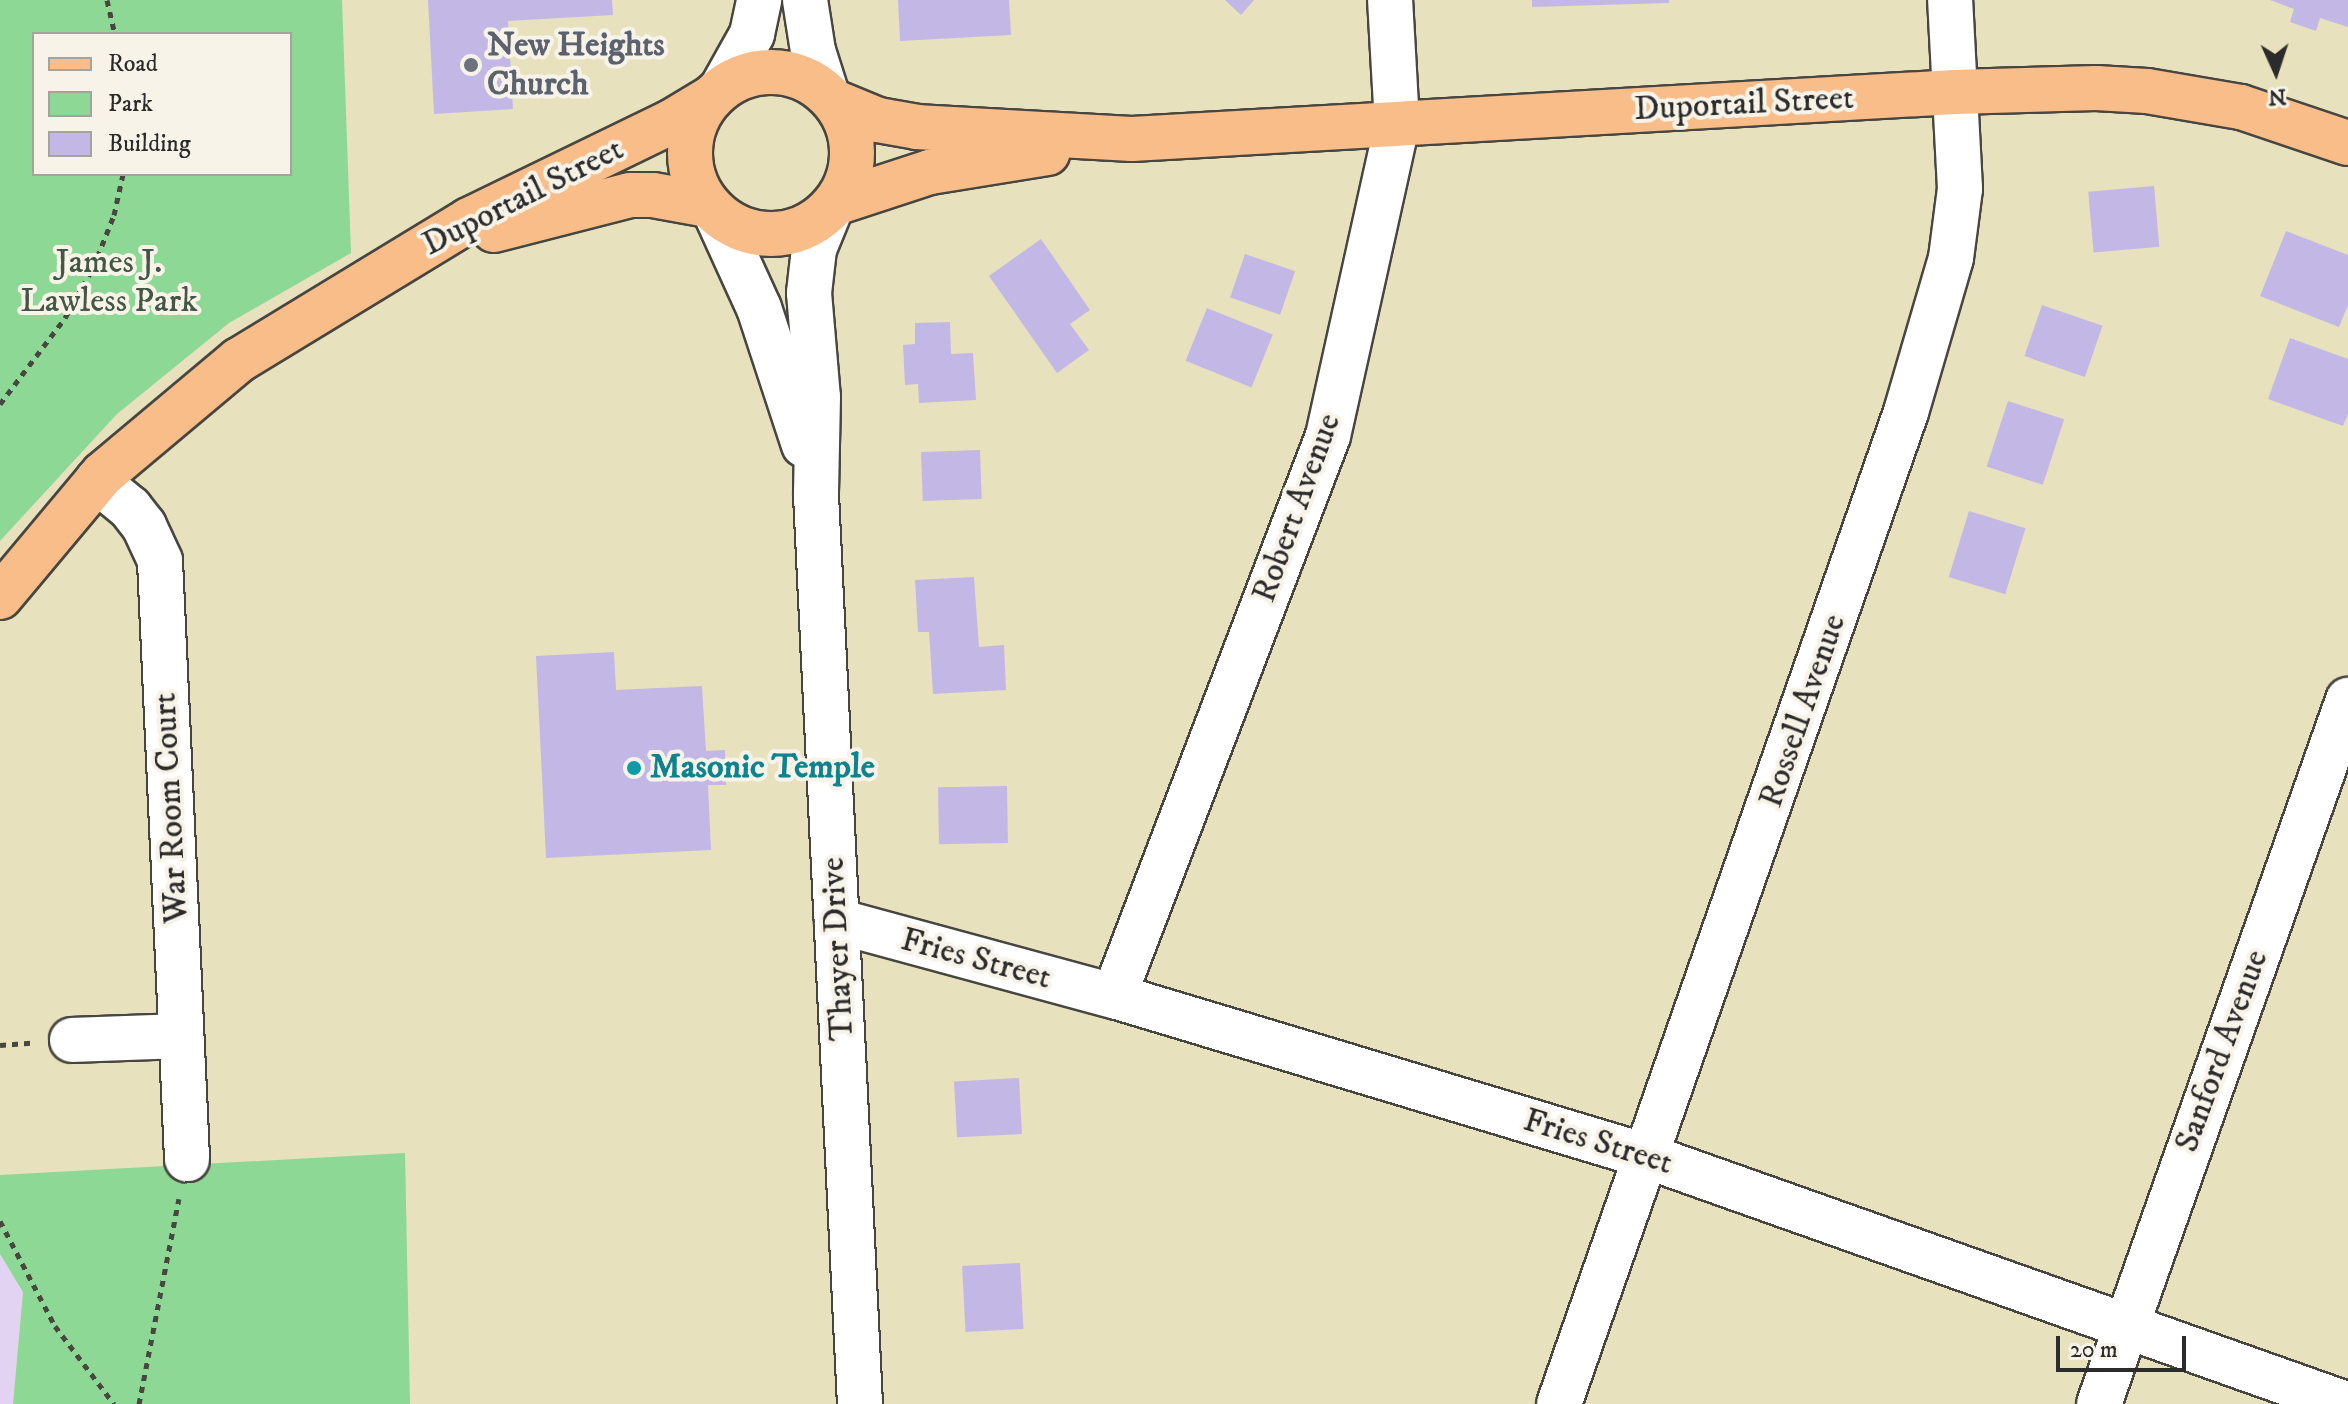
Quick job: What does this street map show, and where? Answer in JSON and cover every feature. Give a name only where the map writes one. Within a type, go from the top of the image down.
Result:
[{"type":"main road","points":[[774,72],[801,77],[831,98],[852,137],[853,164],[834,206],[807,227],[782,235],[755,233],[713,211],[696,185],[690,160],[692,133],[716,93],[746,75],[774,72]]},
{"type":"main road","name":"Duportail Street","points":[[834,206],[939,170],[1132,139],[1955,92],[2096,88],[2147,91],[2241,107],[2348,143]]},
{"type":"main road","name":"Duportail Street","points":[[0,597],[97,481],[152,429],[239,360],[469,220],[671,122],[716,93]]},
{"type":"main road","name":"Duportail Street","points":[[831,98],[878,120],[916,127],[1132,139]]},
{"type":"main road","name":"Duportail Street","points":[[338,299],[479,235],[577,206],[630,195],[653,195],[713,211]]},
{"type":"street","points":[[716,93],[752,34],[759,0]]},
{"type":"street","points":[[805,0],[813,51],[831,98]]},
{"type":"street","name":"Robert Avenue","points":[[1114,996],[1328,436],[1397,124],[1390,0]]},
{"type":"street","name":"Rossell Avenue","points":[[1559,1404],[1649,1157],[1906,412],[1947,272],[1960,189],[1950,0]]},
{"type":"street","name":"Thayer Drive","points":[[834,206],[820,230],[810,272],[820,434],[816,495],[860,1404]]},
{"type":"street","name":"Thayer Drive","points":[[713,211],[759,308],[799,425],[816,495]]},
{"type":"street","name":"War Room Court","points":[[97,481],[130,508],[144,526],[160,561],[187,1159]]},
{"type":"street","name":"Sanford Avenue","points":[[2099,1404],[2348,700]]},
{"type":"street","name":"Fries Street","points":[[837,921],[1114,996],[1649,1157],[2346,1404]]},
{"type":"street","points":[[72,1040],[181,1036]]},
{"type":"path","points":[[107,0],[115,32]]},
{"type":"path","points":[[0,404],[65,318],[93,268],[114,215],[123,176]]},
{"type":"path","points":[[139,1404],[187,1159]]},
{"type":"path","points":[[0,1221],[55,1326],[114,1404]]},
{"type":"shaded area","points":[[0,1254],[23,1292],[13,1404],[0,1404]]},
{"type":"green space","name":"James J. Lawless Park","points":[[0,0],[342,0],[351,253],[229,323],[117,414],[0,541]]},
{"type":"green space","points":[[405,1153],[410,1404],[13,1404],[23,1292],[0,1254],[0,1175]]},
{"type":"building","name":"New Heights Church","points":[[428,0],[612,0],[613,15],[508,21],[513,109],[434,114]]},
{"type":"building","points":[[898,0],[1009,0],[1011,35],[900,41]]},
{"type":"building","points":[[1225,0],[1254,0],[1241,15]]},
{"type":"building","points":[[1532,0],[1669,0],[1669,3],[1532,7]]},
{"type":"building","points":[[2270,0],[2348,0],[2348,27],[2320,18],[2316,31],[2290,22],[2294,9]]},
{"type":"building","points":[[2154,186],[2159,247],[2094,253],[2088,192]]},
{"type":"building","points":[[2286,231],[2348,255],[2348,305],[2339,327],[2260,296]]},
{"type":"building","points":[[1041,239],[1090,310],[1070,324],[1089,350],[1057,373],[989,276]]},
{"type":"building","points":[[1245,254],[1295,271],[1280,315],[1230,297]]},
{"type":"building","points":[[2042,305],[2103,326],[2085,377],[2024,356]]},
{"type":"building","points":[[1207,308],[1273,335],[1251,387],[1186,361]]},
{"type":"building","points":[[950,322],[951,354],[973,353],[976,400],[919,403],[918,384],[905,385],[903,345],[915,344],[915,323]]},
{"type":"building","points":[[2290,338],[2348,359],[2348,414],[2343,426],[2268,399]]},
{"type":"building","points":[[2008,401],[2064,419],[2043,485],[1987,467]]},
{"type":"building","points":[[980,450],[982,499],[923,501],[921,452]]},
{"type":"building","points":[[1969,511],[2025,528],[2005,594],[1949,577]]},
{"type":"building","points":[[974,577],[979,647],[1004,645],[1006,690],[933,694],[929,632],[918,632],[915,580]]},
{"type":"building","name":"Masonic Temple","points":[[614,652],[616,690],[702,686],[706,751],[725,750],[726,785],[708,785],[711,850],[546,858],[536,656]]},
{"type":"building","points":[[1007,786],[1008,843],[939,844],[938,787]]},
{"type":"building","points":[[1019,1078],[1022,1134],[957,1137],[954,1081]]},
{"type":"building","points":[[1020,1263],[1023,1329],[966,1332],[962,1266]]},
{"type":"place","name":"New Heights Church","points":[[471,65]]},
{"type":"place","name":"Masonic Temple","points":[[634,768]]}]
